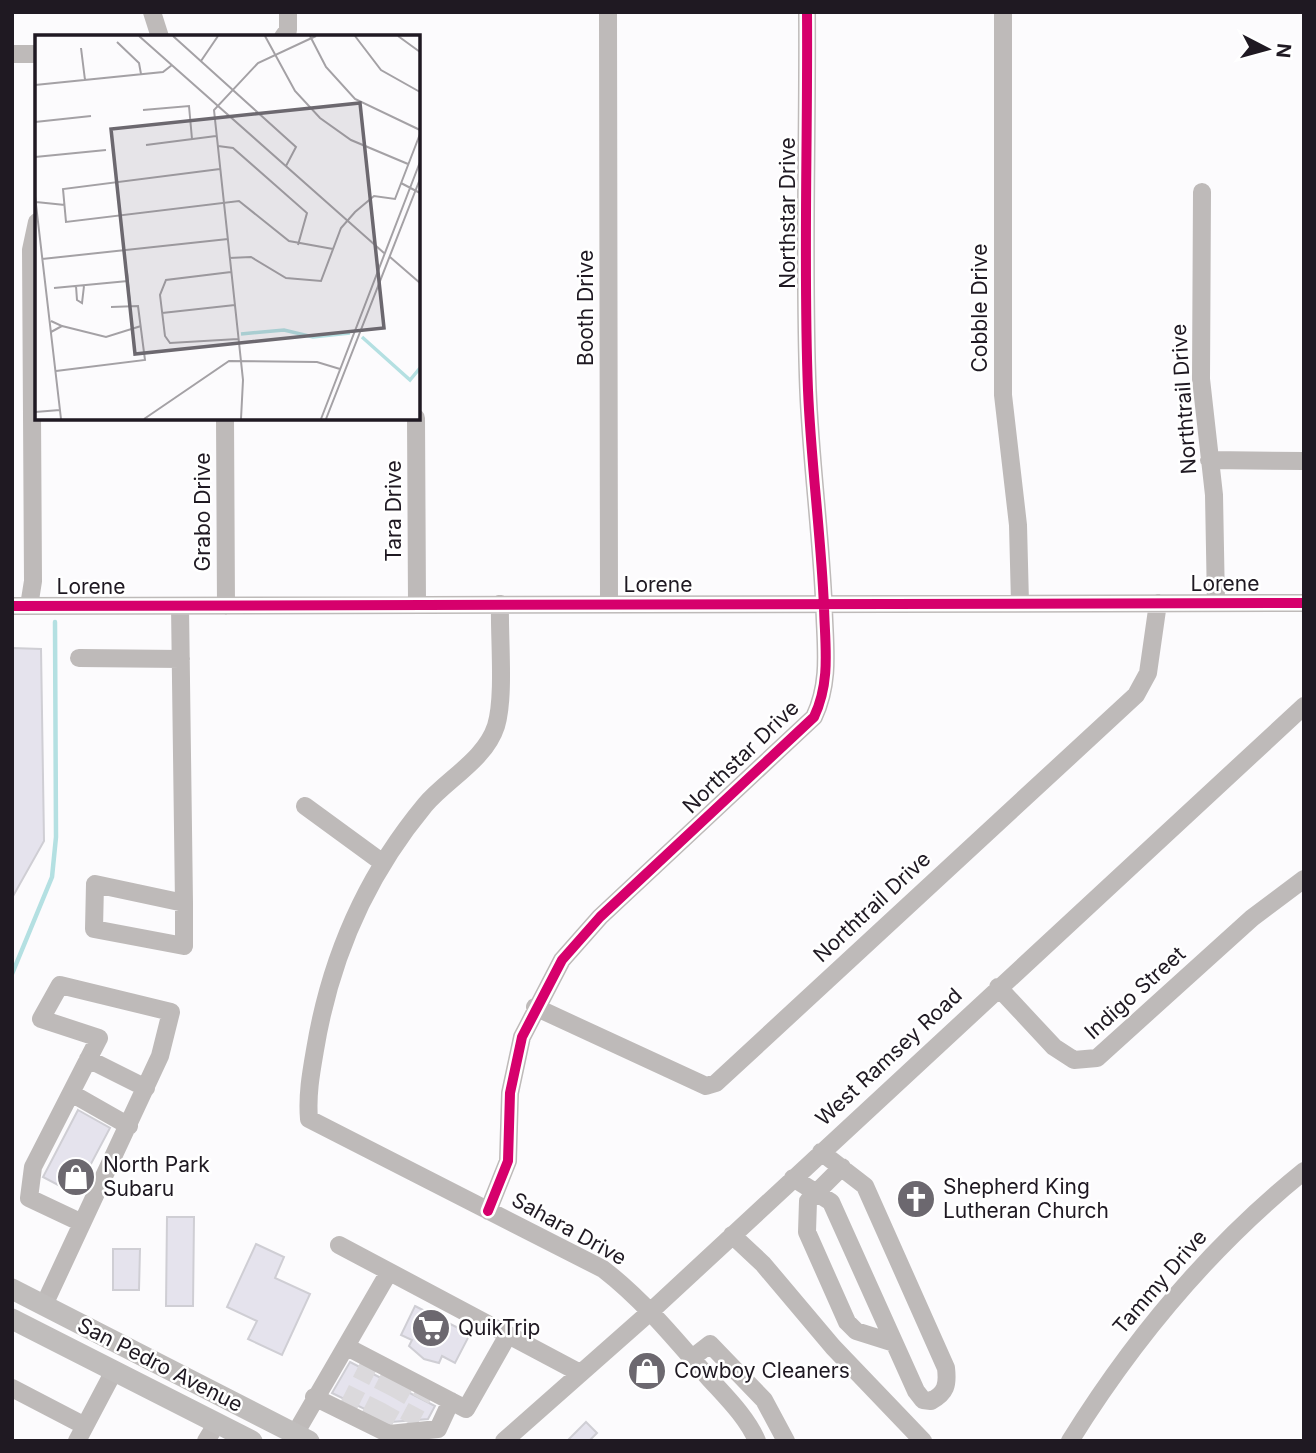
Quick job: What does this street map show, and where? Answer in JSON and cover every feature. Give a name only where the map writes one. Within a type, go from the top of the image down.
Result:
[{"type":"main road","name":"San Pedro Avenue","points":[[12,1289],[302,1437]]},
{"type":"main road","name":"San Pedro Avenue","points":[[13,1320],[114,1371],[211,1432],[252,1441]]},
{"type":"main road","points":[[114,1371],[127,1348]]},
{"type":"street","points":[[152,12],[159,35]]},
{"type":"street","points":[[284,35],[288,30],[288,12]]},
{"type":"street","name":"Booth Drive","points":[[608,12],[609,604]]},
{"type":"street","name":"Northstar Drive","points":[[488,1211],[508,1161],[510,1093],[515,1065],[535,1007],[576,941],[814,717],[824,696],[827,672],[824,562],[812,460],[808,387],[807,12]]},
{"type":"street","name":"Cobble Drive","points":[[1003,12],[1003,395],[1017,524],[1020,603]]},
{"type":"street","points":[[12,54],[35,54]]},
{"type":"street","name":"Northtrail Drive","points":[[1202,192],[1202,379],[1217,546],[1216,603]]},
{"type":"street","points":[[21,606],[33,581],[31,250],[35,231]]},
{"type":"street","name":"Grabo Drive","points":[[225,420],[226,606]]},
{"type":"street","name":"Tara Drive","points":[[416,420],[417,604]]},
{"type":"street","points":[[1209,460],[1304,461]]},
{"type":"street","name":"Northtrail Drive","points":[[535,1007],[706,1086],[716,1083],[1136,695],[1148,673],[1158,603]]},
{"type":"street","name":"Lorene","points":[[21,606],[1304,603]]},
{"type":"street","points":[[305,806],[383,863],[400,836],[429,800],[486,747],[496,727],[500,604]]},
{"type":"street","points":[[180,606],[184,903],[184,946],[94,929],[95,884],[184,903]]},
{"type":"street","points":[[79,658],[181,659]]},
{"type":"street","name":"West Ramsey Road","points":[[504,1441],[524,1434],[580,1373],[650,1312],[1304,706]]},
{"type":"street","name":"Sahara Drive","points":[[383,863],[352,921],[335,965],[322,1010],[310,1085],[309,1119],[603,1269],[650,1312],[692,1358],[740,1414],[757,1441]]},
{"type":"street","name":"Indigo Street","points":[[998,987],[1054,1047],[1074,1060],[1097,1058],[1252,918],[1304,879]]},
{"type":"street","points":[[44,1305],[160,1056],[171,1012],[60,985],[41,1020],[99,1038],[33,1167],[29,1198],[82,1223]]},
{"type":"street","points":[[88,1059],[146,1088]]},
{"type":"street","points":[[71,1093],[129,1126]]},
{"type":"street","points":[[793,1178],[831,1202],[894,1343],[923,1400],[931,1401],[940,1396],[946,1389],[946,1368],[865,1186],[821,1152]]},
{"type":"street","points":[[842,1167],[815,1194],[806,1209],[807,1232],[832,1295],[847,1322],[856,1331],[894,1343]]},
{"type":"street","name":"Tammy Drive","points":[[1070,1441],[1109,1379],[1177,1291],[1255,1211],[1304,1171]]},
{"type":"street","points":[[732,1235],[763,1264],[833,1347],[923,1441]]},
{"type":"street","points":[[339,1245],[580,1373]]},
{"type":"street","points":[[302,1437],[314,1398],[347,1348],[389,1272]]},
{"type":"street","points":[[347,1348],[398,1379],[466,1409],[508,1335]]},
{"type":"street","points":[[692,1358],[710,1343],[764,1400],[782,1440]]},
{"type":"street","points":[[12,1388],[81,1433],[114,1371]]},
{"type":"street","points":[[314,1398],[347,1409],[375,1423],[389,1434],[406,1428],[438,1429],[451,1401]]},
{"type":"street","points":[[740,1414],[764,1400]]},
{"type":"building","points":[[12,648],[41,649],[44,841],[12,898]]},
{"type":"building","points":[[78,1110],[110,1128],[75,1194],[43,1177]]},
{"type":"building","points":[[167,1217],[194,1217],[193,1306],[166,1306]]},
{"type":"building","points":[[256,1244],[284,1257],[275,1278],[310,1294],[282,1355],[248,1339],[257,1321],[227,1307]]},
{"type":"building","points":[[113,1249],[140,1249],[139,1290],[113,1290]]},
{"type":"building","name":"QuikTrip","points":[[415,1306],[470,1334],[455,1363],[442,1356],[439,1363],[424,1359],[409,1346],[412,1340],[401,1335]]},
{"type":"building","points":[[350,1362],[435,1406],[428,1419],[391,1422],[332,1393]]},
{"type":"building","points":[[586,1422],[597,1433],[589,1441],[567,1441]]},
{"type":"waterway","points":[[12,974],[52,877],[56,837],[55,622]]},
{"type":"tunnel","points":[[349,1405],[368,1367]]},
{"type":"tunnel","points":[[370,1416],[389,1378]]},
{"type":"tunnel","points":[[383,1423],[404,1386]]},
{"type":"tunnel","points":[[408,1423],[423,1395]]},
{"type":"cycle path","points":[[488,1211],[508,1161],[510,1093],[522,1037],[562,960],[600,917],[814,717],[823,690],[826,649],[823,580],[809,417],[807,343],[807,12]]},
{"type":"cycle path","points":[[12,606],[1304,603]]},
{"type":"place","name":"North Park Subaru","points":[[76,1177]]},
{"type":"place","name":"Shepherd King Lutheran Church","points":[[916,1199]]},
{"type":"place","name":"QuikTrip","points":[[431,1328]]},
{"type":"place","name":"Cowboy Cleaners","points":[[647,1371]]}]
